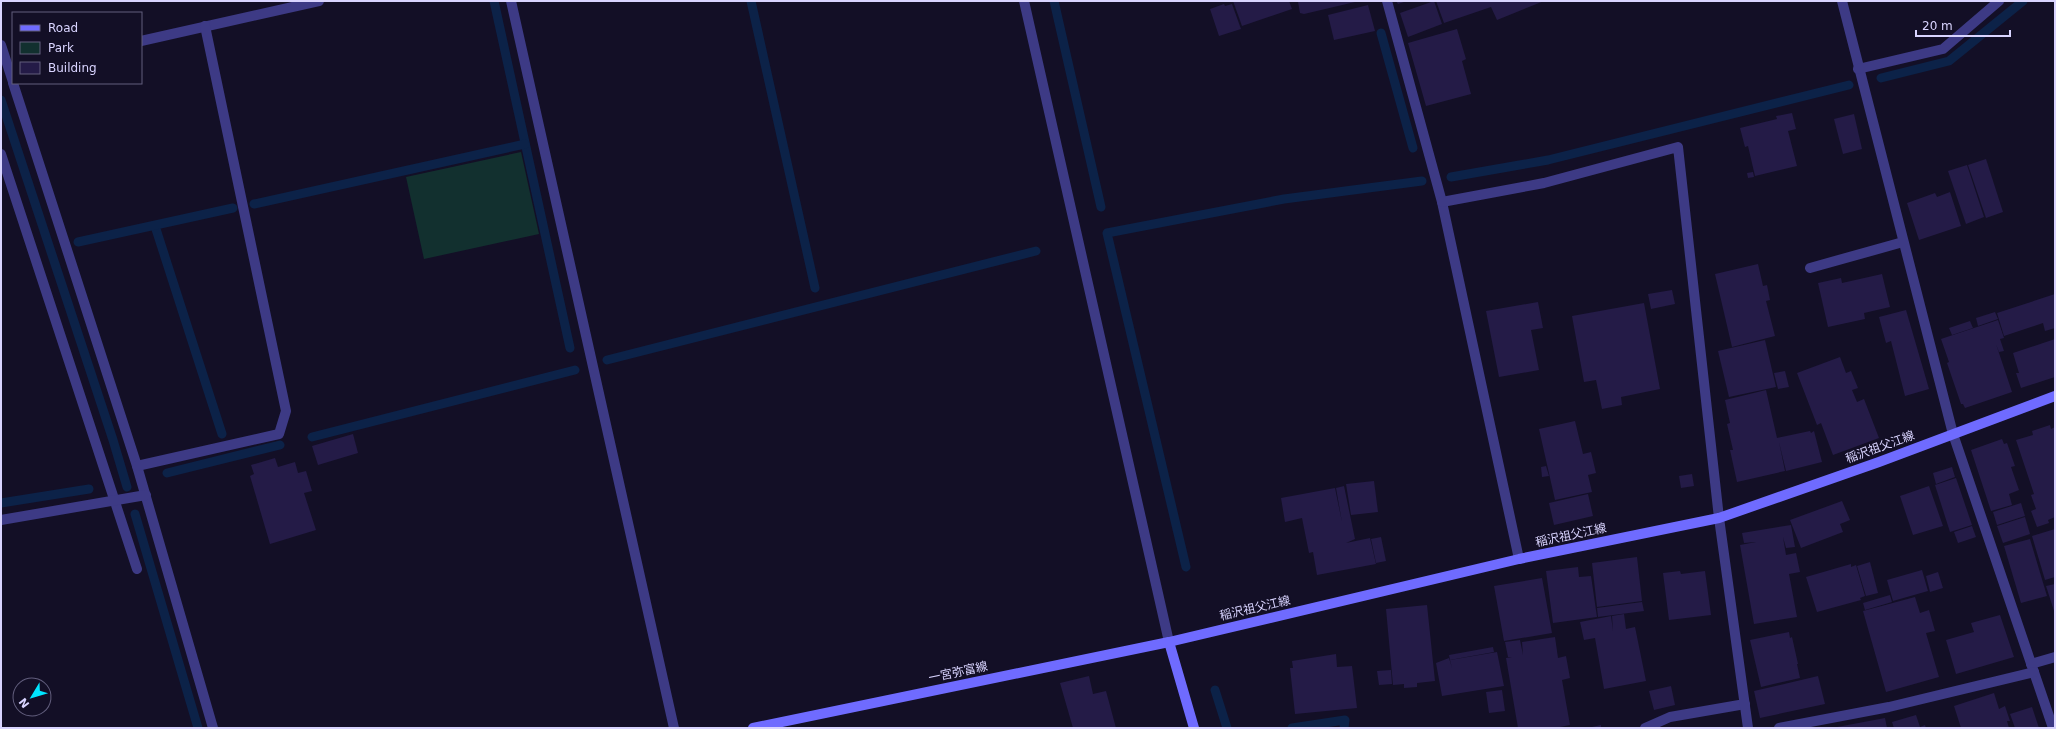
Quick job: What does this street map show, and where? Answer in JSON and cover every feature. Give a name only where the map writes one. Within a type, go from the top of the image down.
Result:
[{"type":"main road","name":"稲沢祖父江線","points":[[1169,642],[1520,559],[1719,518],[2055,396]]},
{"type":"main road","name":"一宮弥富線","points":[[753,728],[1169,642]]},
{"type":"main road","points":[[1169,642],[1194,728]]},
{"type":"street","points":[[142,41],[319,1]]},
{"type":"street","points":[[511,1],[674,728]]},
{"type":"street","points":[[1024,1],[1169,642]]},
{"type":"street","points":[[1387,1],[1442,202],[1520,559]]},
{"type":"street","points":[[1842,1],[1858,69],[1953,434],[2053,728]]},
{"type":"street","points":[[1858,69],[1943,49],[1999,1]]},
{"type":"street","points":[[137,466],[279,434],[286,411],[205,26]]},
{"type":"street","points":[[1,46],[11,70]]},
{"type":"street","points":[[13,84],[146,495],[213,728]]},
{"type":"street","points":[[1442,202],[1544,183],[1678,147],[1719,518],[1748,728]]},
{"type":"street","points":[[1,154],[137,569]]},
{"type":"street","points":[[1810,268],[1903,242]]},
{"type":"street","points":[[1,520],[146,495]]},
{"type":"street","points":[[1779,728],[1889,707],[2032,668],[2055,657]]},
{"type":"street","points":[[1645,728],[1670,717],[1745,704]]},
{"type":"green space","points":[[521,152],[539,234],[424,259],[406,177]]},
{"type":"building","points":[[1233,1],[1289,1],[1292,9],[1242,26]]},
{"type":"building","points":[[1396,1],[1407,1],[1398,4]]},
{"type":"building","points":[[1434,1],[1442,24],[1408,37],[1400,13]]},
{"type":"building","points":[[1436,1],[1544,1],[1497,20],[1491,7],[1444,23]]},
{"type":"building","points":[[1298,2],[1355,2],[1304,14],[1300,13]]},
{"type":"building","points":[[1224,4],[1225,6],[1232,4],[1241,29],[1219,36],[1210,9]]},
{"type":"building","points":[[1368,5],[1375,31],[1334,40],[1328,15]]},
{"type":"building","points":[[1457,29],[1466,59],[1462,61],[1471,94],[1426,106],[1408,43]]},
{"type":"building","points":[[1792,113],[1796,129],[1788,131],[1797,166],[1755,176],[1748,146],[1745,147],[1740,128],[1777,119],[1776,116]]},
{"type":"building","points":[[1854,114],[1862,149],[1843,154],[1834,119]]},
{"type":"building","points":[[1986,159],[2003,212],[1986,218],[1968,165]]},
{"type":"building","points":[[1967,165],[1984,217],[1966,224],[1948,171]]},
{"type":"building","points":[[1753,172],[1754,177],[1748,178],[1747,173]]},
{"type":"building","points":[[1950,192],[1961,226],[1919,240],[1907,203],[1935,193],[1937,197]]},
{"type":"building","points":[[1758,264],[1763,286],[1767,285],[1770,300],[1766,301],[1775,336],[1732,347],[1715,274]]},
{"type":"building","points":[[1882,274],[1890,307],[1864,313],[1865,319],[1828,327],[1818,283],[1841,278],[1842,283]]},
{"type":"building","points":[[1672,290],[1675,304],[1651,309],[1648,294]]},
{"type":"building","points":[[2055,294],[2055,328],[2045,331],[2043,323],[2004,336],[1997,313]]},
{"type":"building","points":[[1538,302],[1543,328],[1531,330],[1539,370],[1499,377],[1486,311]]},
{"type":"building","points":[[1644,303],[1660,389],[1621,397],[1622,405],[1602,409],[1596,380],[1584,382],[1572,316]]},
{"type":"building","points":[[1906,310],[1929,389],[1905,396],[1891,341],[1886,343],[1879,317]]},
{"type":"building","points":[[1995,312],[1998,319],[1978,326],[1976,318]]},
{"type":"building","points":[[1998,320],[2004,338],[2000,339],[2004,351],[1999,352],[1996,344],[2012,392],[1965,408],[1963,404],[1961,404],[1947,363],[1949,362],[1941,339]]},
{"type":"building","points":[[1970,321],[1973,328],[1952,335],[1949,328]]},
{"type":"building","points":[[2055,339],[2055,377],[2021,388],[2016,373],[2019,373],[2013,353]]},
{"type":"building","points":[[1765,340],[1776,387],[1729,397],[1718,351]]},
{"type":"building","points":[[1840,357],[1846,373],[1851,371],[1858,388],[1852,390],[1857,402],[1864,399],[1879,438],[1833,455],[1821,423],[1817,425],[1797,373]]},
{"type":"building","points":[[1785,371],[1789,387],[1778,389],[1774,373]]},
{"type":"building","points":[[1766,390],[1777,438],[1810,431],[1811,433],[1814,431],[1822,462],[1786,471],[1779,442],[1785,471],[1737,482],[1730,450],[1733,450],[1727,424],[1730,423],[1725,400]]},
{"type":"building","points":[[1575,421],[1583,454],[1591,452],[1596,473],[1588,475],[1592,492],[1555,500],[1539,429]]},
{"type":"building","points":[[2050,425],[2051,429],[2055,427],[2055,517],[2048,520],[2049,523],[2037,527],[2031,511],[2036,509],[2031,495],[2034,494],[2016,440],[2033,435],[2032,431]]},
{"type":"building","points":[[353,434],[358,453],[318,465],[312,446]]},
{"type":"building","points":[[2002,439],[2004,444],[2007,443],[2015,466],[2011,467],[2019,490],[2009,494],[2012,505],[1991,511],[1971,450]]},
{"type":"building","points":[[275,458],[278,467],[295,462],[298,473],[306,471],[312,491],[304,493],[316,530],[270,544],[250,476],[254,474],[251,465]]},
{"type":"building","points":[[1546,466],[1549,476],[1542,477],[1541,467]]},
{"type":"building","points":[[1952,467],[1955,477],[1936,484],[1933,473]]},
{"type":"building","points":[[1692,474],[1694,486],[1681,488],[1679,476]]},
{"type":"building","points":[[1956,478],[1972,525],[1950,532],[1935,485]]},
{"type":"building","points":[[1374,481],[1378,512],[1351,515],[1346,484]]},
{"type":"building","points":[[1344,486],[1355,539],[1346,543],[1370,538],[1376,564],[1317,575],[1313,552],[1309,553],[1302,518],[1285,522],[1281,498],[1335,488],[1342,522],[1336,488]]},
{"type":"building","points":[[1929,486],[1943,526],[1913,535],[1900,496]]},
{"type":"building","points":[[1588,494],[1593,516],[1554,525],[1549,503]]},
{"type":"building","points":[[1842,501],[1850,520],[1840,524],[1843,532],[1801,548],[1790,520]]},
{"type":"building","points":[[2021,503],[2025,516],[1997,525],[1993,512]]},
{"type":"building","points":[[2025,517],[2030,534],[2003,543],[1997,526]]},
{"type":"building","points":[[1791,525],[1795,547],[1786,548],[1783,537],[1786,555],[1796,553],[1800,572],[1789,574],[1797,617],[1754,624],[1740,545],[1756,542],[1744,543],[1742,533]]},
{"type":"building","points":[[1972,526],[1976,537],[1958,543],[1954,532]]},
{"type":"building","points":[[2055,529],[2055,577],[2045,580],[2032,536]]},
{"type":"building","points":[[1381,537],[1386,561],[1376,563],[1371,539]]},
{"type":"building","points":[[2030,539],[2047,596],[2021,603],[2004,546]]},
{"type":"building","points":[[1637,557],[1642,601],[1597,607],[1592,563]]},
{"type":"building","points":[[1870,562],[1878,593],[1866,596],[1857,566]]},
{"type":"building","points":[[1851,564],[1851,567],[1856,565],[1865,596],[1860,598],[1861,600],[1817,612],[1806,577]]},
{"type":"building","points":[[1578,567],[1579,577],[1591,576],[1597,617],[1553,623],[1546,571]]},
{"type":"building","points":[[1922,570],[1928,591],[1893,601],[1887,580]]},
{"type":"building","points":[[1680,571],[1681,574],[1705,571],[1711,615],[1669,620],[1663,573]]},
{"type":"building","points":[[1938,572],[1943,588],[1930,592],[1926,576]]},
{"type":"building","points":[[1542,578],[1552,633],[1504,641],[1494,586]]},
{"type":"building","points":[[2055,584],[2055,614],[2046,586]]},
{"type":"building","points":[[1890,595],[1892,602],[1865,610],[1863,603]]},
{"type":"building","points":[[1915,597],[1920,613],[1929,610],[1935,631],[1926,633],[1939,677],[1886,692],[1863,611]]},
{"type":"building","points":[[1642,602],[1644,611],[1598,617],[1597,608]]},
{"type":"building","points":[[1427,605],[1435,681],[1417,683],[1417,687],[1404,688],[1404,684],[1393,685],[1386,609]]},
{"type":"building","points":[[1624,614],[1626,629],[1635,627],[1646,681],[1604,689],[1595,638],[1584,640],[1580,622],[1611,616],[1613,631],[1612,616]]},
{"type":"building","points":[[2000,615],[2014,657],[1956,674],[1946,640],[1974,632],[1971,623]]},
{"type":"building","points":[[1789,632],[1790,638],[1792,637],[1800,678],[1761,687],[1750,640]]},
{"type":"building","points":[[1555,637],[1558,658],[1566,656],[1570,678],[1562,680],[1570,725],[1555,728],[1518,728],[1506,658],[1512,657],[1508,657],[1505,642],[1520,640],[1523,655],[1522,642]]},
{"type":"building","points":[[1493,647],[1494,652],[1450,660],[1449,655]]},
{"type":"building","points":[[1497,652],[1504,686],[1442,696],[1436,663],[1449,658],[1452,668],[1450,660]]},
{"type":"building","points":[[1336,654],[1337,667],[1352,666],[1357,708],[1295,714],[1290,668],[1293,668],[1292,661]]},
{"type":"building","points":[[1391,670],[1392,684],[1379,685],[1377,671]]},
{"type":"building","points":[[1089,676],[1093,694],[1106,691],[1116,728],[1073,728],[1060,683]]},
{"type":"building","points":[[1818,676],[1825,704],[1760,718],[1754,691]]},
{"type":"building","points":[[1671,686],[1675,705],[1654,710],[1649,691]]},
{"type":"building","points":[[1502,690],[1505,711],[1489,713],[1486,692]]},
{"type":"building","points":[[1994,693],[1999,709],[2005,706],[2010,721],[2007,721],[2009,728],[1961,728],[1954,706]]},
{"type":"building","points":[[2032,707],[2039,728],[2015,728],[2010,714]]},
{"type":"building","points":[[1916,715],[1920,727],[1925,725],[1926,728],[1894,728],[1892,722]]},
{"type":"building","points":[[1885,718],[1887,728],[1837,728],[1837,727]]},
{"type":"building","points":[[1601,725],[1601,728],[1592,728],[1592,727]]},
{"type":"waterway","points":[[494,1],[570,348]]},
{"type":"waterway","points":[[751,1],[815,288]]},
{"type":"waterway","points":[[1054,1],[1101,207]]},
{"type":"waterway","points":[[1881,78],[1949,61],[2023,1]]},
{"type":"waterway","points":[[1381,33],[1413,148]]},
{"type":"waterway","points":[[1451,177],[1548,160],[1849,85]]},
{"type":"waterway","points":[[1,100],[113,440],[127,487]]},
{"type":"waterway","points":[[254,204],[525,144]]},
{"type":"waterway","points":[[1186,567],[1107,233],[1284,199],[1422,181]]},
{"type":"waterway","points":[[78,242],[233,208]]},
{"type":"waterway","points":[[155,226],[222,434]]},
{"type":"waterway","points":[[607,360],[1036,251]]},
{"type":"waterway","points":[[312,437],[575,370]]},
{"type":"waterway","points":[[167,473],[280,445]]},
{"type":"waterway","points":[[1,503],[89,489]]},
{"type":"waterway","points":[[135,514],[198,728]]},
{"type":"waterway","points":[[1215,690],[1227,728]]},
{"type":"waterway","points":[[1292,728],[1345,720],[1344,728]]}]
